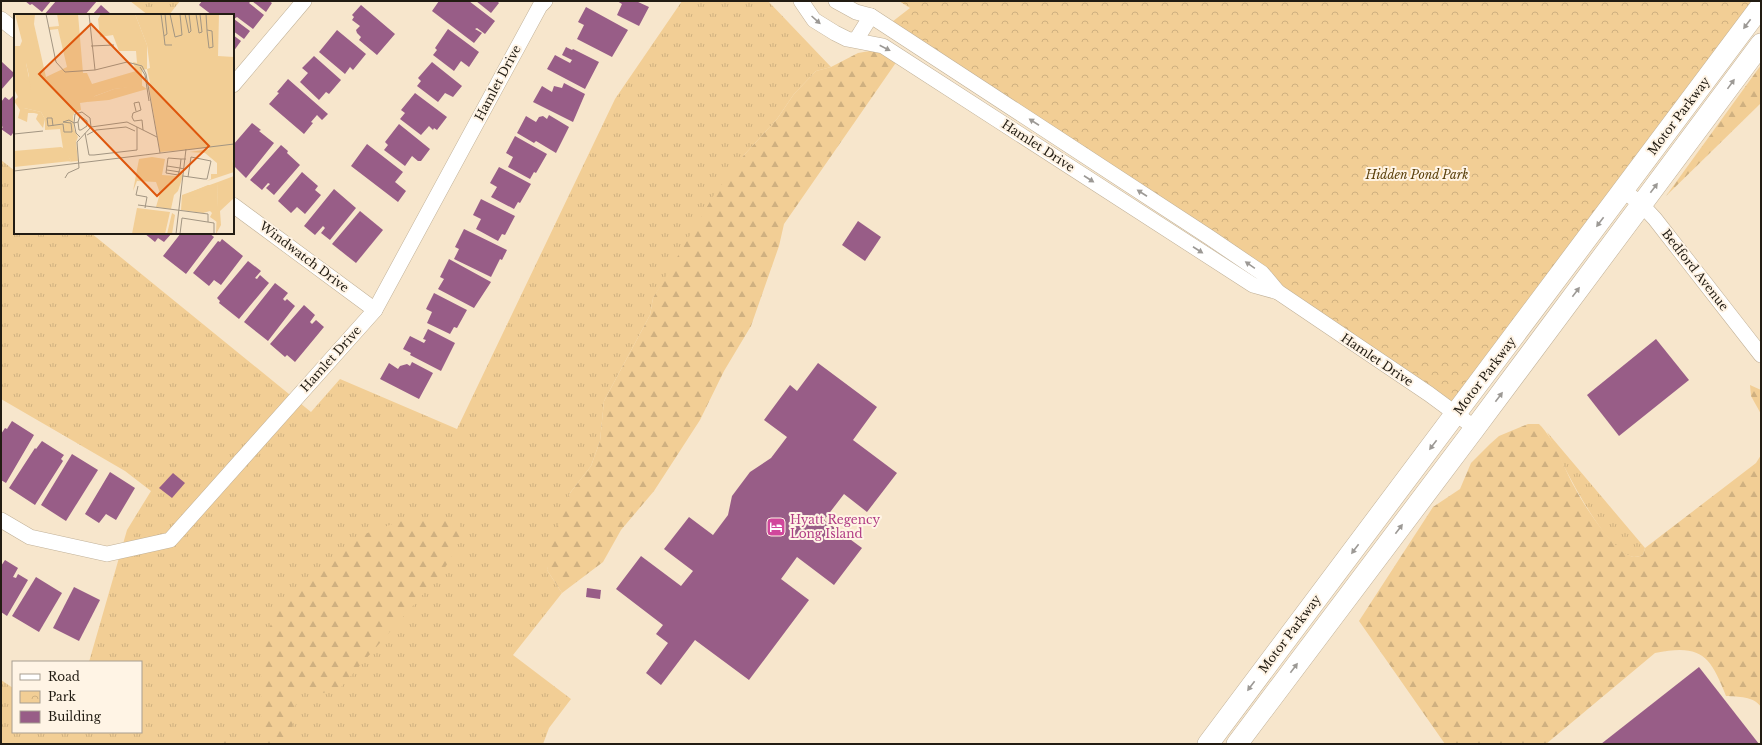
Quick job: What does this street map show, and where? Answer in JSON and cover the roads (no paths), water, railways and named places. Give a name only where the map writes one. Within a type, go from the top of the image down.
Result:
[{"type":"main road","name":"Motor Parkway","points":[[1208,744],[1761,6]]},
{"type":"main road","name":"Motor Parkway","points":[[1237,744],[1642,205],[1761,44]]},
{"type":"street","points":[[234,84],[304,1]]},
{"type":"street","name":"Hamlet Drive","points":[[1,520],[30,537],[107,554],[170,540],[375,310],[536,13],[545,1]]},
{"type":"street","name":"Hamlet Drive","points":[[802,1],[814,20],[847,39],[884,46],[1253,285],[1278,292]]},
{"type":"street","name":"Hamlet Drive","points":[[836,1],[856,12],[871,16],[1209,237],[1262,274],[1278,292],[1475,428]]},
{"type":"street","points":[[856,40],[871,16]]},
{"type":"street","points":[[1,18],[14,29]]},
{"type":"street","name":"Bedford Avenue","points":[[1623,190],[1642,205],[1655,219],[1761,355]]},
{"type":"street","name":"Windwatch Drive","points":[[234,206],[375,310]]},
{"type":"place","name":"Hyatt Regency Long Island","points":[[776,527]]},
{"type":"park label","name":"Hidden Pond Park","points":[[1417,175]]}]
